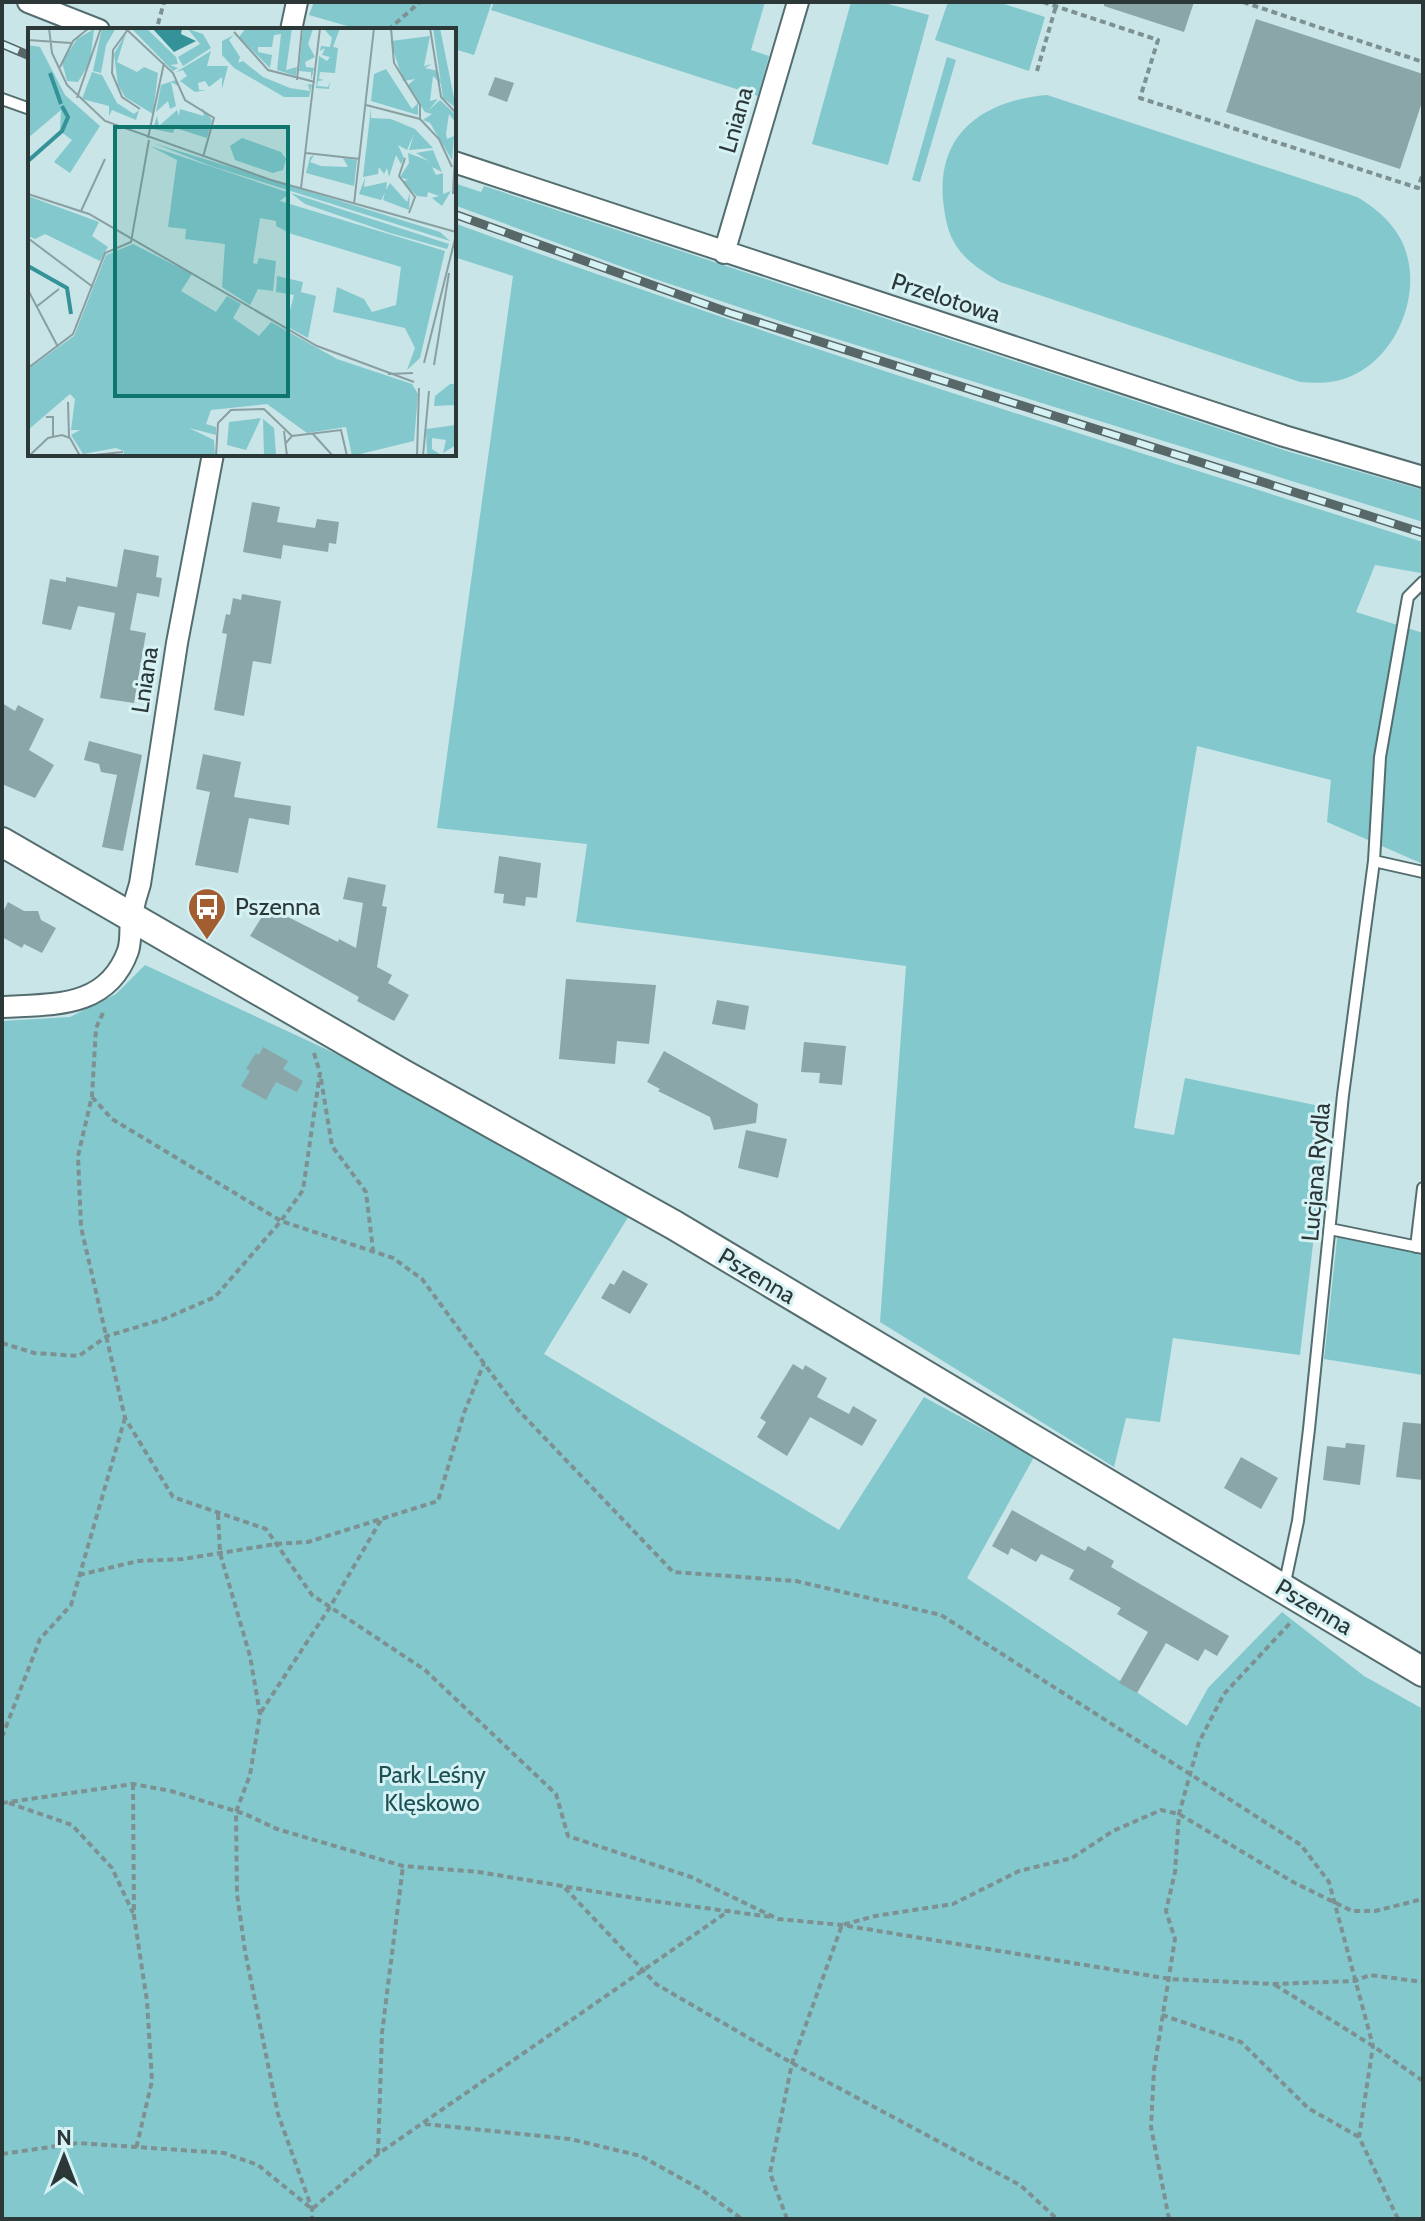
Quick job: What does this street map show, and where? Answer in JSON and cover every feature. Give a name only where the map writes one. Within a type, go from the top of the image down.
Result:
[{"type":"street","points":[[28,2],[94,28]]},
{"type":"street","points":[[291,28],[297,2]]},
{"type":"street","name":"Lniana","points":[[724,253],[798,2]]},
{"type":"street","name":"Przelotowa","points":[[456,163],[1284,436],[1423,477]]},
{"type":"street","name":"Lniana","points":[[103,987],[129,949],[131,915],[140,884],[177,643],[213,456]]},
{"type":"street","name":"Pszenna","points":[[2,842],[491,1124],[674,1225],[1423,1672]]},
{"type":"street","points":[[2,1007],[77,1001],[103,987]]},
{"type":"lane","points":[[2,99],[28,108]]},
{"type":"lane","name":"Lucjana Rydla","points":[[1283,1589],[1290,1570],[1298,1521],[1325,1289],[1343,1095],[1374,861],[1380,757],[1408,597],[1423,582]]},
{"type":"lane","points":[[1374,861],[1423,872]]},
{"type":"lane","points":[[1330,1229],[1419,1247],[1423,1188]]},
{"type":"path","points":[[158,24],[164,2]]},
{"type":"path","points":[[390,28],[420,2]]},
{"type":"path","points":[[1043,2],[1158,40],[1140,98],[1418,188],[1423,193]]},
{"type":"path","points":[[1243,2],[1423,62]]},
{"type":"path","points":[[1037,71],[1056,6]]},
{"type":"path","points":[[1418,188],[1423,173]]},
{"type":"path","points":[[103,987],[107,1005],[96,1028],[92,1096],[78,1156],[81,1227],[125,1418],[173,1497],[266,1529],[312,1595],[425,1670],[556,1794],[568,1836],[691,1877],[778,1919]]},
{"type":"path","points":[[303,1015],[320,1073],[332,1146],[366,1192],[374,1251]]},
{"type":"path","points":[[2,1343],[34,1353],[79,1356],[107,1336],[164,1319],[215,1297],[281,1221],[303,1190],[320,1073]]},
{"type":"path","points":[[92,1096],[112,1119],[281,1221],[393,1258],[422,1279],[519,1411],[673,1572],[796,1581],[941,1615],[1301,1845],[1329,1882],[1373,2046],[1359,2137],[1398,2219]]},
{"type":"path","points":[[79,1575],[138,1561],[183,1559],[308,1542],[438,1501],[464,1413],[484,1363]]},
{"type":"path","points":[[2,1737],[40,1639],[71,1605],[125,1418]]},
{"type":"path","points":[[218,1514],[220,1553],[250,1656],[260,1714],[250,1775],[236,1812],[237,1894],[245,1951],[278,2114],[312,2209],[312,2219]]},
{"type":"path","points":[[260,1714],[330,1607],[381,1520]]},
{"type":"path","points":[[1169,2219],[1151,2127],[1154,2070],[1175,1939],[1166,1911],[1175,1872],[1179,1814],[1199,1742],[1224,1694],[1285,1625],[1313,1608]]},
{"type":"path","points":[[133,1784],[134,1916],[147,2001],[152,2081],[136,2149]]},
{"type":"path","points":[[4,1802],[133,1784],[171,1791],[277,1829],[403,1866],[479,1872],[778,1919],[842,1925],[1170,1979],[1273,1984],[1355,1981],[1370,1975],[1423,1982]]},
{"type":"path","points":[[4,1802],[72,1825],[112,1868],[134,1916]]},
{"type":"path","points":[[842,1925],[875,1916],[953,1904],[1019,1871],[1072,1858],[1113,1831],[1161,1810],[1179,1814],[1335,1905],[1352,1911],[1375,1911],[1423,1899]]},
{"type":"path","points":[[378,2154],[382,2033],[403,1866]]},
{"type":"path","points":[[564,1887],[656,1984],[792,2063],[1020,2185],[1057,2219]]},
{"type":"path","points":[[312,2209],[378,2154],[730,1910]]},
{"type":"path","points":[[787,2219],[770,2173],[792,2063],[842,1925]]},
{"type":"path","points":[[1273,1984],[1423,2081]]},
{"type":"path","points":[[1162,2015],[1241,2042],[1308,2108],[1359,2137]]},
{"type":"path","points":[[423,2123],[570,2139],[641,2156],[702,2190],[742,2219]]},
{"type":"path","points":[[2,2154],[78,2143],[224,2153],[258,2165],[312,2209]]},
{"type":"green space","points":[[314,2],[492,2],[474,55],[456,50],[456,28],[354,28],[309,15]]},
{"type":"green space","points":[[494,2],[765,2],[751,50],[769,56],[758,96],[491,10]]},
{"type":"green space","points":[[851,2],[881,2],[929,15],[888,165],[812,144]]},
{"type":"green space","points":[[948,2],[998,2],[1045,17],[1029,71],[935,40]]},
{"type":"green space","points":[[947,57],[956,60],[920,182],[912,180]]},
{"type":"green space","points":[[1047,95],[1357,197],[1373,207],[1387,220],[1403,243],[1410,270],[1407,307],[1391,342],[1365,368],[1349,377],[1331,382],[1300,382],[1000,282],[982,271],[961,252],[949,230],[943,200],[943,176],[948,155],[957,138],[986,112],[1025,98]]},
{"type":"green space","points":[[456,184],[481,192],[484,186],[1290,452],[1423,490],[1423,522],[792,325],[655,279],[456,206]]},
{"type":"green space","points":[[456,224],[816,348],[1423,542],[1421,573],[1375,565],[1356,612],[1423,633],[1423,864],[1327,822],[1331,780],[1197,746],[1134,1128],[1174,1135],[1185,1078],[1329,1108],[1300,1355],[1173,1338],[1160,1422],[1126,1418],[1114,1467],[880,1322],[906,966],[576,922],[587,844],[437,828],[513,276],[456,258]]},
{"type":"green space","name":"Park Leśny Klęskowo","points":[[145,965],[358,1064],[630,1214],[544,1354],[839,1530],[924,1397],[1034,1457],[967,1578],[1187,1726],[1208,1688],[1282,1612],[1364,1676],[1423,1709],[1423,2219],[2,2219],[2,1021],[70,1017],[116,994]]},
{"type":"green space","points":[[1338,1230],[1423,1248],[1423,1375],[1324,1359]]},
{"type":"building","points":[[1104,2],[1194,2],[1184,32],[1104,6]]},
{"type":"building","points":[[1256,19],[1423,74],[1423,99],[1400,169],[1226,112]]},
{"type":"building","points":[[495,77],[514,83],[507,102],[488,95]]},
{"type":"building","points":[[252,502],[280,507],[277,522],[315,528],[317,519],[339,522],[336,544],[329,543],[328,552],[283,545],[281,559],[243,552]]},
{"type":"building","points":[[124,549],[159,556],[156,577],[162,578],[159,597],[137,593],[130,630],[146,633],[134,703],[100,698],[115,613],[78,606],[71,630],[42,624],[50,579],[66,582],[66,577],[117,587]]},
{"type":"building","points":[[242,594],[281,601],[271,664],[253,661],[244,716],[214,710],[227,634],[222,633],[226,614],[230,615],[233,598],[241,600]]},
{"type":"building","points":[[2,703],[15,711],[18,705],[44,719],[29,750],[54,765],[35,798],[2,784]]},
{"type":"building","points":[[89,741],[142,755],[123,851],[102,847],[117,775],[101,772],[99,764],[84,760]]},
{"type":"building","points":[[203,754],[241,762],[234,797],[291,806],[289,825],[249,818],[238,873],[195,865],[210,792],[196,789]]},
{"type":"building","points":[[499,856],[541,863],[537,898],[526,897],[525,906],[503,903],[504,894],[494,893]]},
{"type":"building","points":[[348,877],[386,885],[382,906],[387,907],[377,967],[392,975],[388,983],[409,995],[394,1021],[357,1001],[359,997],[250,936],[268,907],[356,948],[363,903],[343,899]]},
{"type":"building","points":[[8,902],[24,911],[38,911],[41,920],[56,928],[42,953],[24,944],[22,948],[2,937],[2,914]]},
{"type":"building","points":[[566,979],[656,985],[649,1044],[617,1041],[615,1064],[559,1059]]},
{"type":"building","points":[[717,1000],[749,1006],[745,1030],[712,1024]]},
{"type":"building","points":[[804,1042],[846,1046],[842,1085],[819,1083],[820,1073],[801,1072]]},
{"type":"building","points":[[263,1047],[288,1061],[283,1069],[303,1081],[297,1092],[276,1082],[266,1100],[241,1086],[250,1071],[246,1069]]},
{"type":"building","points":[[664,1051],[758,1104],[756,1123],[714,1130],[710,1117],[658,1091],[660,1089],[647,1082]]},
{"type":"building","points":[[746,1130],[787,1139],[778,1178],[738,1168]]},
{"type":"building","points":[[623,1270],[648,1284],[630,1314],[601,1298]]},
{"type":"building","points":[[793,1364],[803,1370],[805,1365],[827,1378],[817,1397],[849,1414],[853,1406],[877,1420],[862,1446],[810,1417],[787,1456],[757,1437],[766,1422],[760,1418]]},
{"type":"building","points":[[1403,1422],[1423,1424],[1423,1480],[1396,1477]]},
{"type":"building","points":[[1346,1443],[1365,1445],[1360,1485],[1323,1480],[1327,1446],[1345,1448]]},
{"type":"building","points":[[1241,1457],[1278,1478],[1261,1509],[1224,1488]]},
{"type":"building","points":[[1012,1510],[1085,1551],[1088,1546],[1114,1561],[1111,1567],[1229,1636],[1217,1656],[1205,1649],[1198,1661],[1166,1643],[1137,1693],[1119,1683],[1148,1632],[1117,1614],[1121,1608],[1069,1579],[1074,1570],[1041,1554],[1036,1562],[1011,1548],[1008,1555],[992,1546]]},
{"type":"railway","points":[[2,44],[28,55]]},
{"type":"railway","points":[[456,215],[730,313],[1423,533]]},
{"type":"place","name":"Pszenna","points":[[207,941]]}]
